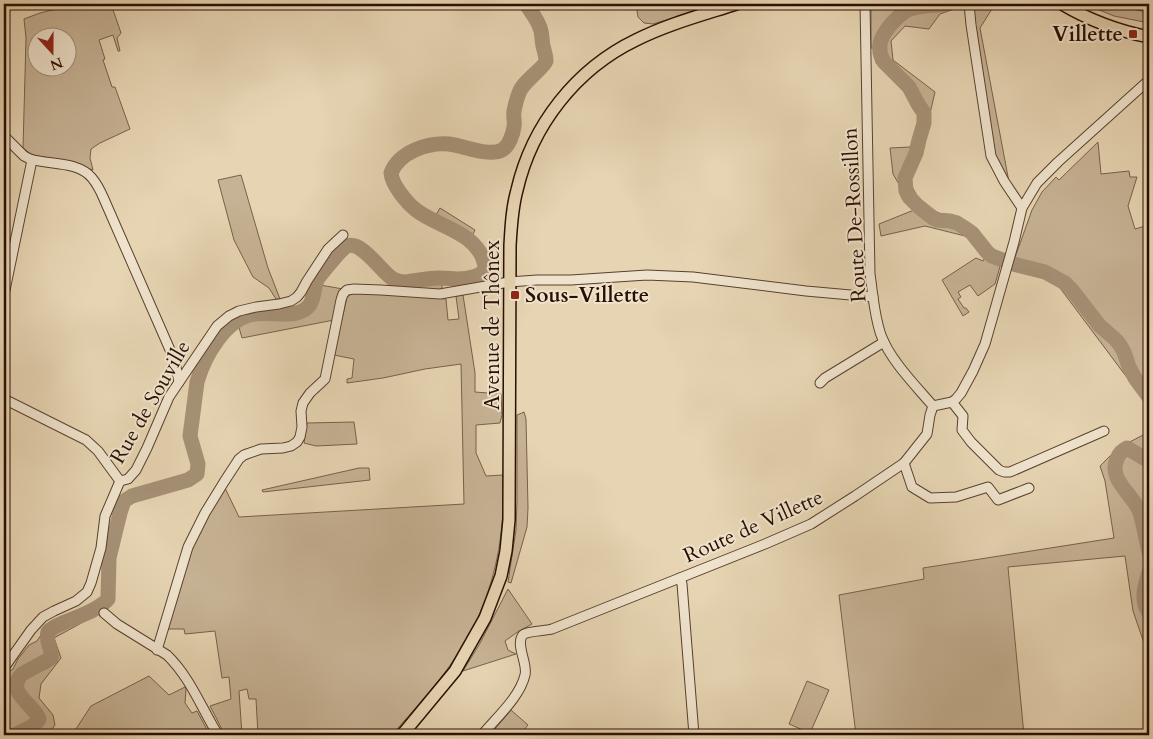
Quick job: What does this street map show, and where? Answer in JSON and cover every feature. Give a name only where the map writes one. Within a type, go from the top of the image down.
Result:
[{"type":"main road","name":"Avenue de Thônex","points":[[402,735],[448,680],[462,659],[485,618],[501,576],[509,520],[509,282],[511,226],[514,203],[525,161],[546,120],[564,96],[591,69],[616,51],[636,40],[691,18],[736,4]]},
{"type":"main road","points":[[1062,4],[1098,22],[1132,34],[1149,37]]},
{"type":"street","name":"Route De-Rossillon","points":[[865,4],[872,297],[884,342],[904,373],[934,406]]},
{"type":"street","points":[[969,4],[991,156],[1004,181],[1022,208]]},
{"type":"street","points":[[934,406],[952,402],[961,393],[985,344],[1022,208],[1037,183],[1149,80]]},
{"type":"street","points":[[4,136],[24,156],[32,160],[77,168],[95,182],[174,360],[178,382]]},
{"type":"street","points":[[4,296],[32,160]]},
{"type":"street","name":"Rue de Souville","points":[[120,481],[130,477],[139,465],[166,402],[217,326],[229,316],[239,311],[279,304],[297,297],[328,249],[343,235]]},
{"type":"street","points":[[157,650],[188,547],[201,520],[239,459],[244,455],[261,449],[291,446],[300,437],[303,403],[326,379],[339,307],[343,294],[347,290],[440,294],[509,282],[666,275],[872,297]]},
{"type":"street","points":[[820,383],[824,378],[884,342]]},
{"type":"street","points":[[4,399],[86,440],[95,447],[120,481],[105,516],[101,548],[87,592],[76,601],[43,617],[31,630],[4,668]]},
{"type":"street","points":[[952,402],[963,416],[962,430],[971,442],[999,470],[1004,472],[1010,472],[1104,431]]},
{"type":"street","name":"Route de Villette","points":[[482,735],[511,701],[521,686],[526,668],[520,645],[523,635],[552,629],[811,524],[904,464],[927,434],[930,415],[934,406]]},
{"type":"street","points":[[904,464],[912,487],[930,498],[956,497],[988,487],[998,500],[1029,488]]},
{"type":"street","points":[[680,578],[694,735]]},
{"type":"street","points":[[104,612],[117,624],[172,660],[218,735]]},
{"type":"shaded area","points":[[76,4],[111,4],[121,33],[117,38],[120,51],[118,51],[113,35],[99,40],[112,87],[115,87],[130,129],[91,149],[90,158],[93,170],[61,160],[32,155],[23,148],[26,38],[24,19]]},
{"type":"shaded area","points":[[636,4],[719,4],[653,24],[644,23],[638,17]]},
{"type":"shaded area","points":[[874,4],[968,4],[940,14],[929,29],[905,26],[891,41],[893,60],[935,92],[924,139],[903,170],[922,205],[969,227],[965,236],[925,226],[881,236],[879,224],[914,210],[893,174],[890,148],[910,147],[916,136],[919,118],[903,87],[876,63],[876,48],[871,48],[871,6]]},
{"type":"shaded area","points":[[974,4],[995,4],[980,28],[1009,182],[995,155],[973,29]]},
{"type":"shaded area","points":[[1085,4],[1120,4],[1149,13],[1149,23],[1114,16]]},
{"type":"shaded area","points":[[1098,142],[1101,174],[1129,171],[1130,177],[1137,177],[1128,206],[1135,229],[1149,225],[1149,407],[1054,280],[1055,275],[1030,265],[1013,263],[1032,210],[1042,192],[1056,177],[1059,180]]},
{"type":"shaded area","points":[[241,175],[268,268],[280,299],[276,299],[269,288],[253,277],[234,240],[218,180]]},
{"type":"shaded area","points":[[440,208],[475,230],[470,240],[433,220]]},
{"type":"shaded area","points":[[986,255],[1001,263],[995,284],[978,296],[970,285],[958,292],[961,297],[958,299],[969,312],[963,316],[942,280],[976,258],[983,261]]},
{"type":"shaded area","points":[[442,281],[442,291],[397,289],[397,284]]},
{"type":"shaded area","points":[[320,285],[343,289],[334,320],[242,338],[238,324],[250,318],[269,316],[288,319],[306,313],[311,309],[317,298]]},
{"type":"shaded area","points":[[353,293],[398,294],[446,299],[448,320],[459,319],[456,296],[463,295],[475,373],[475,392],[501,394],[502,415],[500,423],[476,425],[476,453],[486,476],[503,475],[503,518],[493,574],[483,607],[459,652],[436,684],[392,735],[258,735],[256,699],[249,699],[247,689],[239,691],[242,735],[225,735],[210,706],[231,699],[229,677],[222,678],[215,631],[185,634],[184,629],[167,629],[192,548],[202,525],[224,486],[239,517],[464,504],[461,364],[347,383],[347,379],[352,378],[354,359],[334,355],[347,297]]},
{"type":"shaded area","points":[[524,412],[526,419],[527,527],[511,583],[508,582],[516,530],[517,415]]},
{"type":"shaded area","points":[[354,422],[357,444],[316,446],[304,443],[307,423]]},
{"type":"shaded area","points":[[1149,432],[1149,676],[1145,646],[1133,611],[1125,556],[1008,567],[1024,735],[856,735],[839,595],[924,579],[923,568],[1114,538],[1105,481],[1100,466],[1118,448]]},
{"type":"shaded area","points":[[359,468],[369,468],[370,480],[263,492],[262,490]]},
{"type":"shaded area","points":[[508,589],[532,624],[505,641],[508,650],[516,654],[463,671],[479,645]]},
{"type":"shaded area","points":[[99,610],[96,615],[54,638],[61,658],[41,684],[39,698],[53,715],[55,725],[48,735],[22,735],[35,729],[43,721],[43,714],[26,697],[22,686],[29,677],[50,667],[58,658],[51,635]]},
{"type":"shaded area","points":[[43,632],[48,655],[21,670],[13,680],[15,694],[30,711],[34,722],[20,731],[4,735],[4,679],[29,645],[37,641]]},
{"type":"shaded area","points":[[149,676],[169,695],[185,687],[185,703],[192,713],[197,711],[210,735],[72,735],[91,706]]},
{"type":"shaded area","points":[[807,681],[829,690],[810,733],[789,724]]},
{"type":"shaded area","points":[[511,710],[528,725],[520,735],[490,735]]},
{"type":"waterway","points":[[14,735],[25,731],[39,719],[22,698],[16,687],[17,681],[22,674],[51,658],[47,639],[48,632],[56,626],[94,610],[108,599],[109,558],[124,501],[132,496],[188,480],[197,474],[198,464],[190,436],[197,382],[211,350],[226,330],[244,317],[261,313],[296,313],[308,307],[312,301],[318,278],[347,246],[353,245],[365,252],[388,275],[400,282],[435,278],[464,279],[483,272],[485,268],[484,262],[480,252],[473,244],[465,237],[412,207],[397,188],[391,173],[400,159],[407,154],[432,145],[449,144],[490,152],[497,152],[507,146],[513,130],[514,111],[521,88],[546,61],[540,27],[526,4]]},
{"type":"waterway","points":[[945,4],[919,7],[906,11],[886,30],[880,45],[881,56],[884,62],[909,87],[924,113],[924,123],[916,153],[905,178],[906,191],[909,197],[933,218],[957,223],[965,228],[972,233],[992,256],[1013,264],[1045,272],[1065,283],[1099,325],[1120,345],[1135,378],[1149,397]]},
{"type":"waterway","points":[[1149,461],[1127,448],[1119,455],[1115,466],[1118,479],[1139,510],[1149,552]]},
{"type":"waterway","points":[[1149,572],[1144,598],[1149,613]]},
{"type":"place","name":"Villette","points":[[1133,34]]},
{"type":"place","name":"Sous-Villette","points":[[515,295]]}]
